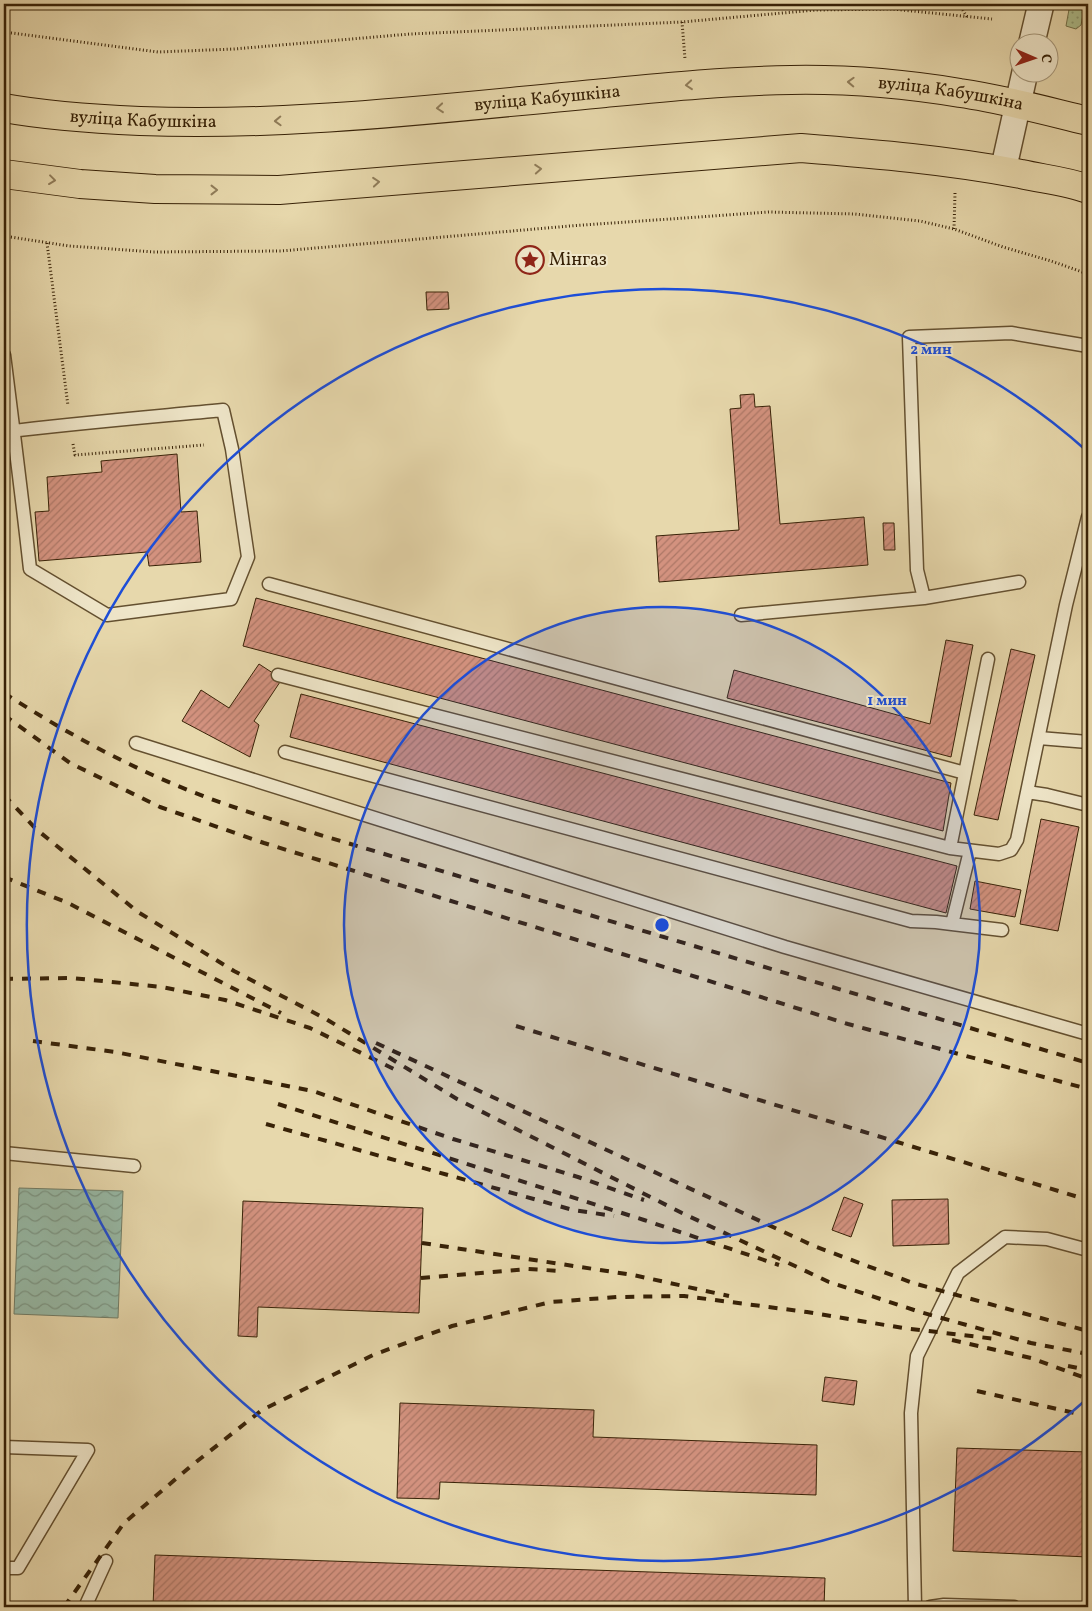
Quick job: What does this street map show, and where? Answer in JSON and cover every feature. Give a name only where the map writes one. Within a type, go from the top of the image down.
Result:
[{"type":"main road","name":"вуліца Кабушкіна","points":[[4,108],[55,115],[120,120],[192,123],[284,120],[406,112],[720,82],[793,80],[890,84],[962,93],[1088,121]]},
{"type":"main road","points":[[4,174],[80,184],[155,189],[278,190],[802,148],[957,163],[1088,189]]},
{"type":"street","points":[[1034,32],[1041,4]]},
{"type":"street","points":[[1003,171],[1023,82]]},
{"type":"lane","points":[[924,598],[917,570],[909,337],[1011,333],[1088,346]]},
{"type":"lane","points":[[4,355],[9,432],[30,569],[107,615],[231,599],[248,558],[232,450],[223,410],[9,432]]},
{"type":"lane","points":[[278,675],[950,848],[999,854],[1011,850],[1017,840],[1066,605],[1088,516]]},
{"type":"lane","points":[[741,615],[924,598],[1019,582]]},
{"type":"lane","points":[[269,584],[965,773]]},
{"type":"lane","points":[[950,848],[988,659]]},
{"type":"lane","points":[[1039,738],[1088,742]]},
{"type":"lane","points":[[136,743],[785,947],[1088,1034]]},
{"type":"lane","points":[[284,752],[911,921],[1002,930]]},
{"type":"lane","points":[[1027,792],[1088,805]]},
{"type":"lane","points":[[952,924],[970,851]]},
{"type":"lane","points":[[4,1153],[134,1166]]},
{"type":"lane","points":[[914,1607],[911,1413],[917,1356],[927,1334],[958,1273],[1005,1237],[1046,1239],[1088,1250]]},
{"type":"lane","points":[[4,1447],[88,1450],[18,1568],[4,1568]]},
{"type":"lane","points":[[85,1607],[106,1561]]},
{"type":"lane","points":[[930,1607],[944,1605],[1014,1607]]},
{"type":"path","points":[[816,4],[816,10]]},
{"type":"path","points":[[959,4],[967,18]]},
{"type":"path","points":[[4,32],[158,52],[234,49],[410,34],[682,22],[816,10],[892,9],[992,19]]},
{"type":"path","points":[[682,22],[687,85]]},
{"type":"path","points":[[954,229],[955,193]]},
{"type":"path","points":[[4,236],[69,246],[153,252],[281,251],[570,226],[769,212],[855,214],[920,221],[954,229],[1088,274]]},
{"type":"path","points":[[47,243],[75,455],[204,445]]},
{"type":"shaded area","points":[[1070,4],[1085,4],[1081,25],[1076,29],[1066,26]]},
{"type":"water","points":[[19,1188],[123,1191],[118,1318],[14,1314]]},
{"type":"building","points":[[426,292],[448,292],[449,309],[427,310]]},
{"type":"building","points":[[754,394],[755,407],[770,406],[780,524],[864,517],[868,565],[659,582],[656,536],[739,530],[730,409],[741,408],[740,395]]},
{"type":"building","points":[[177,454],[181,512],[197,511],[201,562],[149,566],[147,552],[39,561],[35,512],[49,511],[47,477],[102,472],[101,461]]},
{"type":"building","points":[[883,523],[894,523],[895,550],[884,550]]},
{"type":"building","points":[[256,598],[951,783],[943,831],[243,646]]},
{"type":"building","points":[[946,640],[973,645],[951,757],[727,698],[734,670],[930,724]]},
{"type":"building","points":[[1011,649],[1035,655],[998,820],[974,815]]},
{"type":"building","points":[[259,664],[282,679],[254,721],[259,725],[250,757],[182,721],[201,690],[229,708]]},
{"type":"building","points":[[301,694],[957,866],[946,913],[290,737]]},
{"type":"building","points":[[1041,819],[1079,827],[1058,931],[1020,924]]},
{"type":"building","points":[[975,881],[1021,890],[1015,917],[970,909]]},
{"type":"building","points":[[844,1197],[863,1204],[851,1237],[832,1230]]},
{"type":"building","points":[[948,1199],[949,1244],[893,1246],[892,1200]]},
{"type":"building","points":[[243,1201],[423,1208],[419,1313],[258,1307],[257,1337],[238,1336]]},
{"type":"building","points":[[825,1377],[857,1381],[854,1405],[822,1401]]},
{"type":"building","points":[[400,1403],[594,1410],[593,1437],[817,1445],[816,1495],[440,1482],[439,1499],[397,1498]]},
{"type":"building","points":[[957,1448],[1088,1452],[1088,1557],[953,1551]]},
{"type":"building","points":[[155,1555],[825,1578],[824,1607],[153,1607]]},
{"type":"railway","points":[[4,693],[79,738],[131,765],[237,808],[317,834],[1088,1063]]},
{"type":"railway","points":[[4,715],[70,763],[160,807],[264,843],[848,1024],[1088,1089]]},
{"type":"railway","points":[[4,795],[36,829],[138,912],[234,971],[326,1019],[457,1099],[682,1213],[829,1282],[920,1312],[1031,1343],[1088,1354]]},
{"type":"railway","points":[[4,877],[68,903],[281,1013]]},
{"type":"railway","points":[[4,979],[72,978],[162,987],[225,1000],[310,1028],[396,1070]]},
{"type":"railway","points":[[516,1026],[1088,1200]]},
{"type":"railway","points":[[33,1041],[115,1052],[313,1091],[453,1139],[578,1177],[644,1200]]},
{"type":"railway","points":[[376,1043],[814,1246],[913,1283],[1088,1331]]},
{"type":"railway","points":[[278,1104],[644,1220],[779,1265]]},
{"type":"railway","points":[[266,1124],[573,1210],[614,1216]]},
{"type":"railway","points":[[422,1243],[633,1275],[729,1296]]},
{"type":"railway","points":[[421,1278],[528,1269],[561,1271]]},
{"type":"railway","points":[[64,1607],[124,1523],[191,1466],[262,1410],[373,1355],[452,1326],[551,1302],[617,1297],[684,1296],[807,1312],[903,1328],[996,1339]]},
{"type":"railway","points":[[952,1340],[1031,1358],[1088,1379]]},
{"type":"railway","points":[[1068,1366],[1088,1370]]},
{"type":"railway","points":[[977,1391],[1088,1416]]},
{"type":"place","name":"Мінгаз","points":[[530,260]]}]
